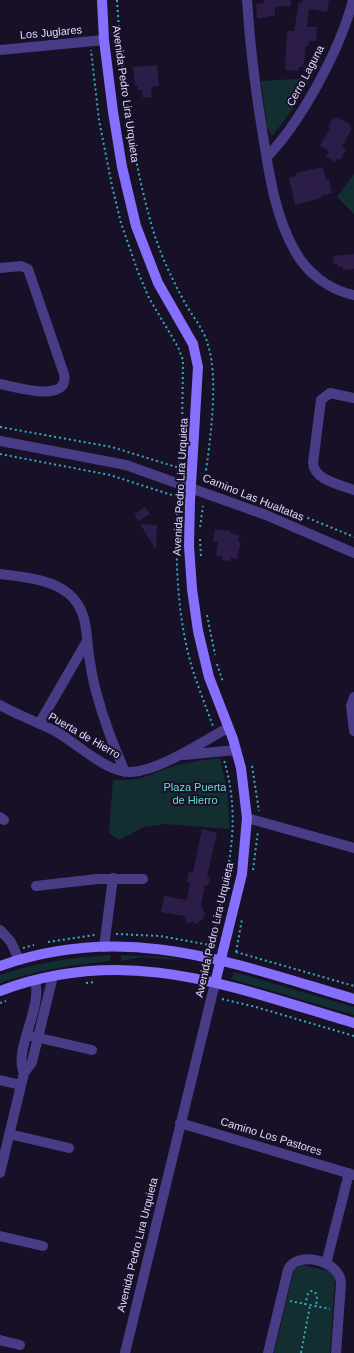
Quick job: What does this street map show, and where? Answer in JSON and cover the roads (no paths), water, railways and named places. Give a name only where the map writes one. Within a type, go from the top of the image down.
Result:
[{"type":"main road","name":"Avenida Pedro Lira Urquieta","points":[[102,0],[104,40],[119,147],[136,226],[158,283],[189,338],[197,359],[198,382],[191,487],[189,546],[194,612],[209,677],[236,750],[244,786],[247,818],[242,874],[216,983]]},
{"type":"main road","points":[[0,966],[19,960],[61,951],[104,947],[158,948],[222,960],[354,999]]},
{"type":"main road","points":[[0,991],[53,976],[94,971],[132,970],[181,974],[354,1023]]},
{"type":"street","points":[[247,0],[256,92],[267,157],[278,207],[286,233],[295,251],[307,268],[324,282],[341,291],[354,295]]},
{"type":"street","name":"Cerro Laguna","points":[[267,157],[296,119],[315,88],[337,43],[353,0]]},
{"type":"street","name":"Los Juglares","points":[[0,50],[104,40]]},
{"type":"street","points":[[0,268],[21,266],[28,269],[65,377],[62,387],[53,392],[0,384]]},
{"type":"street","points":[[354,398],[330,393],[321,400],[313,463],[314,469],[320,476],[354,490]]},
{"type":"street","name":"Camino Las Hualtatas","points":[[0,441],[114,462],[191,487],[266,515],[354,553]]},
{"type":"street","points":[[0,574],[50,584],[69,594],[82,611],[96,694],[108,732],[125,772]]},
{"type":"street","points":[[39,724],[87,641]]},
{"type":"street","points":[[354,697],[351,706],[354,731]]},
{"type":"street","name":"Puerta de Hierro","points":[[0,706],[57,732],[106,765],[125,772],[138,771],[180,756],[228,728]]},
{"type":"street","name":"Puerta de Hierro","points":[[180,756],[236,750]]},
{"type":"street","points":[[247,818],[354,848]]},
{"type":"street","points":[[36,886],[113,878],[142,878]]},
{"type":"street","points":[[104,947],[113,878]]},
{"type":"street","points":[[0,930],[11,942],[19,960]]},
{"type":"street","points":[[24,1073],[30,1065],[53,976]]},
{"type":"street","points":[[0,1174],[24,1073],[22,1060],[37,996],[35,980]]},
{"type":"street","name":"Avenida Pedro Lira Urquieta","points":[[125,1353],[180,1123],[218,998],[216,983]]},
{"type":"street","points":[[28,1035],[92,1050]]},
{"type":"street","points":[[0,1080],[21,1085]]},
{"type":"street","name":"Camino Los Pastores","points":[[180,1123],[351,1174]]},
{"type":"street","points":[[9,1134],[69,1148]]},
{"type":"street","points":[[326,1264],[351,1174]]},
{"type":"street","points":[[0,1236],[43,1246]]},
{"type":"street","points":[[268,1353],[288,1270],[294,1262],[302,1259],[333,1266],[340,1274],[341,1283],[336,1353]]},
{"type":"street","points":[[0,1340],[20,1345]]},
{"type":"park label","name":"Plaza Puerta de Hierro","points":[[195,794]]}]
